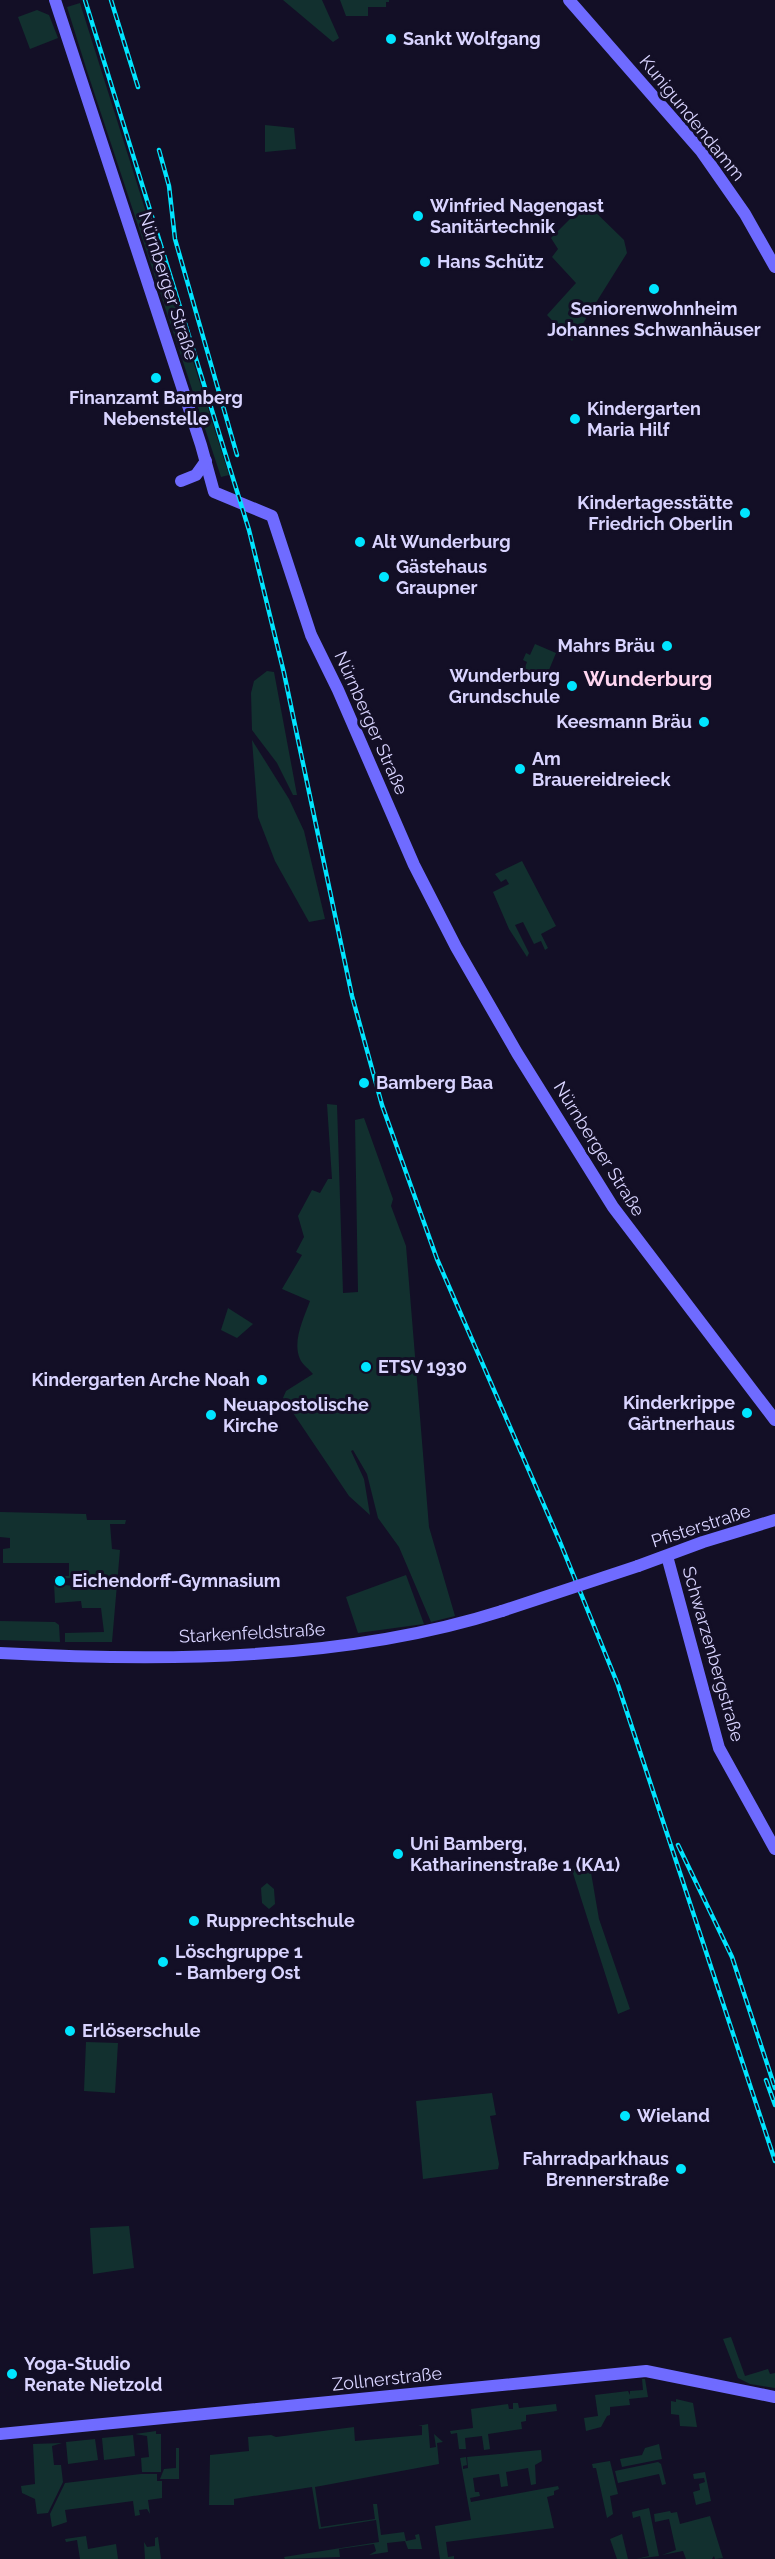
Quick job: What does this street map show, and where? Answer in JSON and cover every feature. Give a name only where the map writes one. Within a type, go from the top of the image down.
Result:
[{"type":"street","name":"Nürnberger Straße","points":[[55,0],[206,461],[214,492],[272,516],[311,635],[338,690],[414,865],[456,947],[517,1053],[618,1216],[775,1420]]},
{"type":"street","name":"Kunigundendamm","points":[[569,0],[701,151],[745,214],[775,267]]},
{"type":"street","points":[[181,482],[196,475],[206,461]]},
{"type":"street","name":"Pfisterstraße","points":[[502,1611],[775,1521]]},
{"type":"street","name":"Schwarzenbergstraße","points":[[667,1556],[717,1740],[726,1761],[775,1849]]},
{"type":"street","name":"Starkenfeldstraße","points":[[0,1653],[107,1656],[214,1654],[326,1648],[431,1632],[502,1611]]},
{"type":"street","name":"Zollnerstraße","points":[[0,2434],[97,2427],[646,2371],[775,2397]]},
{"type":"green space","points":[[283,0],[322,0],[339,38],[333,42]]},
{"type":"green space","points":[[340,0],[389,0],[389,2],[386,2],[386,7],[368,7],[368,16],[346,16]]},
{"type":"green space","points":[[80,3],[229,475],[221,477],[87,71],[67,7]]},
{"type":"green space","points":[[37,10],[49,15],[58,38],[30,49],[18,17]]},
{"type":"green space","points":[[265,125],[294,128],[296,149],[265,152]]},
{"type":"green space","points":[[586,203],[624,240],[627,253],[572,341],[547,315],[576,283],[552,257],[558,249],[551,238]]},
{"type":"green space","points":[[535,644],[556,653],[544,682],[523,673],[527,662],[523,660],[526,653],[530,655]]},
{"type":"green space","points":[[267,671],[274,672],[297,795],[293,795],[277,763],[252,730],[251,693],[254,681]]},
{"type":"green space","points":[[252,740],[289,799],[304,831],[325,919],[309,922],[275,861],[258,817]]},
{"type":"green space","points":[[522,861],[556,926],[541,934],[548,948],[545,950],[541,941],[534,944],[523,922],[515,925],[529,953],[527,957],[509,929],[493,892],[509,884],[506,879],[501,882],[495,874]]},
{"type":"green space","points":[[327,1104],[337,1105],[343,1293],[358,1292],[355,1120],[364,1118],[393,1199],[391,1206],[406,1246],[429,1527],[455,1616],[431,1622],[399,1547],[378,1518],[367,1474],[353,1450],[351,1451],[364,1479],[370,1515],[349,1496],[283,1398],[286,1391],[313,1374],[301,1361],[297,1345],[310,1301],[282,1289],[302,1255],[296,1252],[304,1237],[298,1216],[312,1190],[320,1193],[328,1179],[332,1179]]},
{"type":"green space","points":[[228,1308],[253,1324],[237,1338],[221,1330]]},
{"type":"green space","points":[[0,1512],[86,1514],[87,1520],[126,1520],[125,1524],[110,1524],[112,1549],[120,1550],[112,1642],[65,1642],[65,1633],[104,1632],[101,1608],[82,1608],[81,1601],[55,1603],[54,1583],[72,1586],[72,1578],[54,1579],[54,1576],[69,1576],[69,1563],[3,1563],[3,1549],[10,1548],[10,1538],[0,1537]]},
{"type":"green space","points":[[406,1575],[424,1624],[358,1633],[346,1597]]},
{"type":"green space","points":[[0,1621],[55,1622],[59,1625],[60,1642],[0,1640]]},
{"type":"green space","points":[[589,1861],[599,1919],[630,2009],[618,2014],[571,1867]]},
{"type":"green space","points":[[267,1883],[274,1889],[275,1904],[269,1909],[262,1903],[261,1888]]},
{"type":"green space","points":[[86,2042],[118,2043],[115,2093],[84,2091]]},
{"type":"green space","points":[[492,2093],[496,2115],[490,2116],[498,2169],[423,2179],[416,2101]]},
{"type":"green space","points":[[129,2226],[134,2268],[93,2274],[90,2228]]},
{"type":"green space","points":[[731,2337],[745,2376],[768,2369],[770,2374],[775,2373],[775,2388],[750,2384],[738,2378],[723,2339]]},
{"type":"green space","points":[[642,2379],[645,2379],[648,2397],[629,2399],[630,2405],[610,2407],[610,2415],[601,2427],[586,2431],[584,2418],[598,2416],[595,2395],[628,2391],[630,2395],[630,2391],[643,2390]]},
{"type":"green space","points":[[676,2399],[693,2403],[697,2427],[680,2426],[679,2415],[671,2414],[671,2401],[676,2402]]},
{"type":"green space","points":[[513,2403],[518,2403],[519,2408],[556,2404],[557,2411],[526,2415],[526,2421],[521,2422],[522,2429],[488,2434],[490,2449],[484,2450],[482,2436],[465,2438],[466,2449],[459,2449],[457,2433],[451,2434],[450,2431],[473,2428],[471,2409],[508,2404],[509,2409],[513,2409]]},
{"type":"green space","points":[[428,2424],[430,2448],[436,2447],[434,2434],[443,2442],[437,2443],[439,2464],[315,2487],[321,2527],[375,2519],[373,2504],[377,2504],[381,2535],[404,2532],[406,2541],[416,2539],[415,2535],[419,2534],[422,2549],[408,2549],[405,2541],[387,2543],[388,2552],[369,2555],[376,2551],[374,2544],[339,2549],[340,2557],[285,2559],[284,2557],[379,2542],[376,2520],[319,2529],[312,2487],[234,2499],[234,2505],[209,2505],[210,2455],[249,2451],[248,2437],[271,2435],[276,2437],[354,2427],[355,2441],[422,2435],[422,2426],[418,2426]]},
{"type":"green space","points":[[156,2431],[156,2434],[161,2434],[161,2472],[142,2472],[141,2458],[149,2457],[147,2436],[135,2434]]},
{"type":"green space","points":[[133,2435],[135,2456],[104,2460],[102,2438]]},
{"type":"green space","points":[[95,2439],[98,2460],[68,2464],[66,2442]]},
{"type":"green space","points":[[62,2443],[52,2446],[54,2465],[61,2465],[63,2482],[48,2513],[37,2514],[35,2499],[22,2493],[21,2486],[35,2484],[33,2444]]},
{"type":"green space","points":[[659,2444],[662,2459],[622,2467],[620,2459],[642,2455],[645,2448]]},
{"type":"green space","points":[[176,2448],[179,2448],[179,2479],[160,2479],[164,2469],[176,2468]]},
{"type":"green space","points":[[541,2450],[542,2461],[535,2465],[536,2484],[531,2485],[528,2468],[506,2472],[508,2486],[501,2487],[499,2474],[473,2478],[475,2492],[479,2492],[480,2496],[470,2498],[471,2502],[558,2486],[559,2489],[554,2491],[554,2495],[547,2497],[554,2528],[446,2542],[448,2557],[454,2556],[454,2559],[440,2559],[435,2526],[471,2520],[460,2458],[466,2457],[467,2465],[463,2466],[463,2469],[468,2468],[467,2457]]},
{"type":"green space","points":[[610,2461],[618,2494],[610,2496],[613,2514],[607,2518],[596,2468],[593,2468],[592,2464]]},
{"type":"green space","points":[[658,2462],[661,2464],[666,2484],[662,2485],[659,2474],[618,2483],[615,2471]]},
{"type":"green space","points":[[705,2472],[711,2501],[696,2505],[693,2492],[700,2490],[699,2484],[705,2482],[704,2478],[694,2479],[693,2474]]},
{"type":"green space","points":[[157,2474],[157,2481],[162,2481],[162,2498],[148,2500],[150,2514],[147,2509],[139,2510],[140,2515],[135,2516],[133,2501],[65,2510],[67,2522],[52,2527],[50,2514],[65,2483]]},
{"type":"green space","points":[[649,2508],[659,2556],[636,2559],[649,2556],[640,2516],[633,2518],[632,2512]]},
{"type":"green space","points":[[670,2511],[671,2513],[677,2512],[680,2524],[710,2516],[723,2558],[715,2559],[714,2556],[712,2559],[686,2559],[683,2551],[662,2555],[676,2550],[669,2519],[655,2522],[654,2514]]},
{"type":"green space","points":[[622,2534],[628,2559],[617,2559],[610,2539]]},
{"type":"green space","points":[[86,2536],[88,2549],[116,2544],[118,2559],[80,2559],[77,2540],[66,2542],[65,2539]]},
{"type":"green space","points":[[158,2537],[161,2559],[145,2559],[144,2542],[147,2547],[155,2546],[155,2538]]},
{"type":"railway","points":[[85,0],[249,530],[284,673],[352,996],[382,1105],[437,1259],[560,1542],[618,1685],[775,2161]]},
{"type":"railway","points":[[111,0],[138,87]]},
{"type":"railway","points":[[159,150],[169,186],[175,239],[237,455]]},
{"type":"railway","points":[[678,1845],[732,1957],[775,2088]]},
{"type":"railway","points":[[766,2080],[775,2105]]},
{"type":"place","name":"Sankt Wolfgang","points":[[391,39]]},
{"type":"place","name":"Winfried Nagengast Sanitärtechnik","points":[[418,216]]},
{"type":"place","name":"Hans Schütz","points":[[425,262]]},
{"type":"place","name":"Seniorenwohnheim Johannes Schwanhäuser","points":[[654,289]]},
{"type":"place","name":"Finanzamt Bamberg Nebenstelle","points":[[156,378]]},
{"type":"place","name":"Kindergarten Maria Hilf","points":[[575,419]]},
{"type":"place","name":"Kindertagesstätte Friedrich Oberlin","points":[[745,513]]},
{"type":"place","name":"Alt Wunderburg","points":[[360,542]]},
{"type":"place","name":"Gästehaus Graupner","points":[[384,577]]},
{"type":"place","name":"Mahrs Bräu","points":[[667,646]]},
{"type":"place","name":"Wunderburg Grundschule","points":[[572,686]]},
{"type":"place","name":"Keesmann Bräu","points":[[704,722]]},
{"type":"place","name":"Am Brauereidreieck","points":[[520,769]]},
{"type":"place","name":"Bamberg Baa","points":[[364,1083]]},
{"type":"place","name":"ETSV 1930","points":[[366,1367]]},
{"type":"place","name":"Kindergarten Arche Noah","points":[[262,1380]]},
{"type":"place","name":"Kinderkrippe Gärtnerhaus","points":[[747,1413]]},
{"type":"place","name":"Neuapostolische Kirche","points":[[211,1415]]},
{"type":"place","name":"Eichendorff-Gymnasium","points":[[60,1581]]},
{"type":"place","name":"Uni Bamberg, Katharinenstraße 1 (KA1)","points":[[398,1854]]},
{"type":"place","name":"Rupprechtschule","points":[[194,1921]]},
{"type":"place","name":"Löschgruppe 1 - Bamberg Ost","points":[[163,1962]]},
{"type":"place","name":"Erlöserschule","points":[[70,2031]]},
{"type":"place","name":"Wieland","points":[[625,2116]]},
{"type":"place","name":"Fahrradparkhaus Brennerstraße","points":[[681,2169]]},
{"type":"place","name":"Yoga-Studio Renate Nietzold","points":[[12,2374]]},
{"type":"district","name":"Wunderburg","points":[[648,679]]}]
